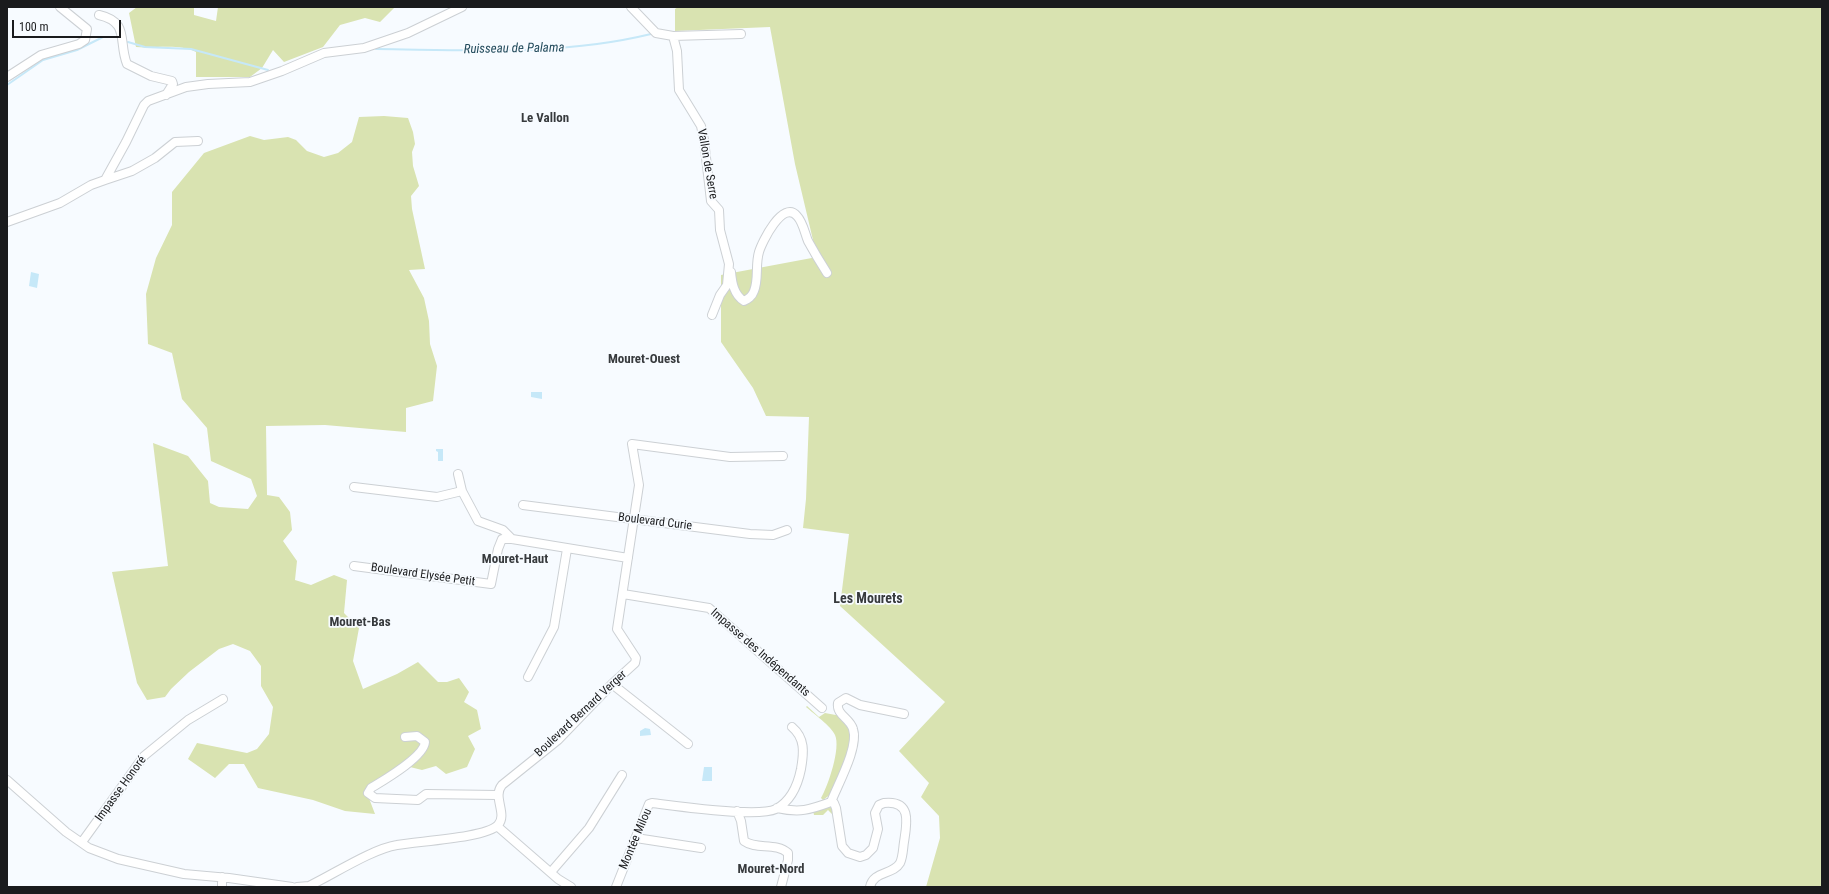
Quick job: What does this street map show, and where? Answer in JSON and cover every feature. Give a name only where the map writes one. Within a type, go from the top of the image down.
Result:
[{"type":"street","points":[[7,77],[41,55],[79,44],[85,40],[87,29],[60,7]]},
{"type":"street","points":[[104,180],[126,142],[144,105],[148,101],[186,87],[208,84],[250,82],[267,77],[324,53],[364,48],[408,33],[462,7]]},
{"type":"street","points":[[631,7],[652,31],[656,33],[673,36],[741,34]]},
{"type":"street","points":[[99,15],[114,21],[120,29],[127,64],[151,76],[172,81],[173,84],[165,96]]},
{"type":"street","name":"Vallon de Serre","points":[[673,36],[677,51],[679,90],[701,126],[711,201],[719,210],[720,230],[729,264],[727,286],[720,295],[712,314]]},
{"type":"street","points":[[7,222],[60,203],[92,185],[132,171],[155,158],[175,142],[198,141]]},
{"type":"street","points":[[729,264],[736,293],[739,299],[744,301],[749,299],[754,293],[758,253],[764,240],[778,218],[785,213],[793,213],[798,216],[809,242],[827,273]]},
{"type":"street","points":[[624,594],[639,485],[632,444],[730,457],[782,456]]},
{"type":"street","points":[[458,474],[462,491],[478,521],[503,530],[512,539],[628,558]]},
{"type":"street","points":[[354,487],[437,498],[462,491]]},
{"type":"street","name":"Boulevard Curie","points":[[523,505],[750,534],[773,535],[787,530]]},
{"type":"street","name":"Boulevard Elysée Petit","points":[[354,566],[491,584],[498,549],[502,539],[512,539]]},
{"type":"street","points":[[528,677],[554,627],[567,549]]},
{"type":"street","name":"Boulevard Bernard Verger","points":[[497,794],[502,785],[558,740],[612,684],[635,663],[636,658],[617,629],[624,594]]},
{"type":"street","name":"Impasse des Indépendants","points":[[624,594],[709,608],[822,708]]},
{"type":"street","points":[[612,684],[688,744]]},
{"type":"street","points":[[777,808],[793,812],[805,811],[831,802],[852,749],[854,739],[852,725],[840,713],[838,703],[846,698],[860,705],[904,714]]},
{"type":"street","name":"Impasse Honoré","points":[[82,842],[144,756],[188,720],[223,699]]},
{"type":"street","points":[[777,808],[787,800],[799,781],[803,757],[802,740],[792,727]]},
{"type":"street","points":[[297,887],[309,886],[379,850],[396,845],[467,836],[497,826],[501,821],[502,816],[497,794],[426,794],[420,799],[409,800],[379,799],[371,797],[368,793],[371,788],[416,758],[424,748],[424,742],[419,737],[405,736]]},
{"type":"street","points":[[551,872],[589,828],[622,775]]},
{"type":"street","points":[[7,780],[66,832],[89,848],[118,859],[169,871],[292,887]]},
{"type":"street","points":[[831,802],[834,803],[836,808],[842,846],[848,853],[860,857],[866,855],[872,848],[878,829],[874,813],[879,806],[884,803],[895,803],[906,813],[908,821],[899,864],[875,877],[870,887]]},
{"type":"street","name":"Montée Milou","points":[[616,887],[636,838],[646,808],[649,804],[652,803],[750,813],[770,811],[777,808]]},
{"type":"street","points":[[737,811],[741,821],[744,841],[778,847],[788,853],[788,860],[780,887]]},
{"type":"street","points":[[497,826],[551,872],[558,883],[571,887]]},
{"type":"street","points":[[636,838],[701,848]]},
{"type":"street","points":[[222,877],[222,887]]},
{"type":"green space","points":[[137,7],[194,7],[194,15],[216,21],[218,7],[395,7],[380,22],[365,18],[340,25],[323,47],[284,62],[273,50],[262,68],[250,77],[196,77],[196,52],[189,49],[174,47],[136,47],[129,13]]},
{"type":"green space","points":[[678,7],[1822,7],[1822,887],[926,887],[940,838],[939,816],[921,797],[929,783],[899,751],[945,702],[840,606],[849,534],[803,528],[806,499],[809,417],[766,416],[753,388],[721,342],[721,275],[817,257],[795,164],[770,27],[675,31],[675,9]]},
{"type":"green space","points":[[384,116],[408,118],[413,132],[415,144],[412,152],[413,166],[419,186],[411,196],[412,209],[425,269],[409,270],[424,298],[429,321],[430,344],[437,366],[433,401],[406,408],[406,432],[325,425],[266,426],[267,495],[279,497],[290,512],[292,530],[283,541],[297,561],[295,580],[311,585],[334,575],[347,580],[344,613],[359,628],[353,661],[363,689],[397,674],[418,662],[438,682],[447,682],[459,678],[469,692],[464,702],[477,710],[481,729],[468,736],[475,749],[467,767],[446,774],[436,766],[422,770],[410,767],[383,786],[367,793],[375,814],[345,811],[313,800],[258,788],[244,764],[229,764],[215,778],[188,759],[197,743],[247,753],[257,749],[269,734],[273,707],[261,686],[261,666],[250,651],[233,644],[219,649],[189,672],[171,689],[165,697],[147,700],[137,683],[112,572],[168,566],[153,443],[188,456],[208,481],[210,503],[219,507],[248,509],[257,496],[251,479],[211,461],[207,428],[182,399],[172,353],[148,344],[146,294],[156,258],[172,225],[172,192],[204,153],[250,136],[264,140],[288,137],[296,140],[307,151],[324,157],[338,153],[352,142],[359,117]]},
{"type":"green space","points":[[807,706],[819,717],[825,713],[841,716],[850,730],[851,746],[831,794],[823,800],[821,798],[827,785],[835,757],[835,735],[822,720],[806,707]]},
{"type":"green space","points":[[829,806],[833,809],[833,815],[828,810],[823,815],[814,815],[813,811]]},
{"type":"water","points":[[31,272],[39,274],[37,288],[29,286]]},
{"type":"water","points":[[531,392],[542,392],[542,399],[531,397]]},
{"type":"water","points":[[436,449],[443,449],[443,461],[438,461],[438,452]]},
{"type":"water","points":[[645,728],[650,729],[651,735],[640,736],[640,731]]},
{"type":"water","points":[[704,767],[712,767],[712,781],[702,781]]},
{"type":"waterway","name":"Ruisseau de Palama","points":[[376,49],[549,49],[583,46],[651,34]]},
{"type":"waterway","name":"Ruisseau de Palama","points":[[7,85],[43,60],[77,50],[103,37],[116,37]]},
{"type":"waterway","name":"Ruisseau de Palama","points":[[128,42],[145,47],[191,49],[268,70]]},
{"type":"district","name":"Le Vallon","points":[[545,119]]},
{"type":"district","name":"Mouret-Ouest","points":[[644,360]]},
{"type":"district","name":"Mouret-Haut","points":[[515,560]]},
{"type":"district","name":"Les Mourets","points":[[868,599]]},
{"type":"district","name":"Mouret-Bas","points":[[360,623]]},
{"type":"district","name":"Mouret-Nord","points":[[771,870]]}]
